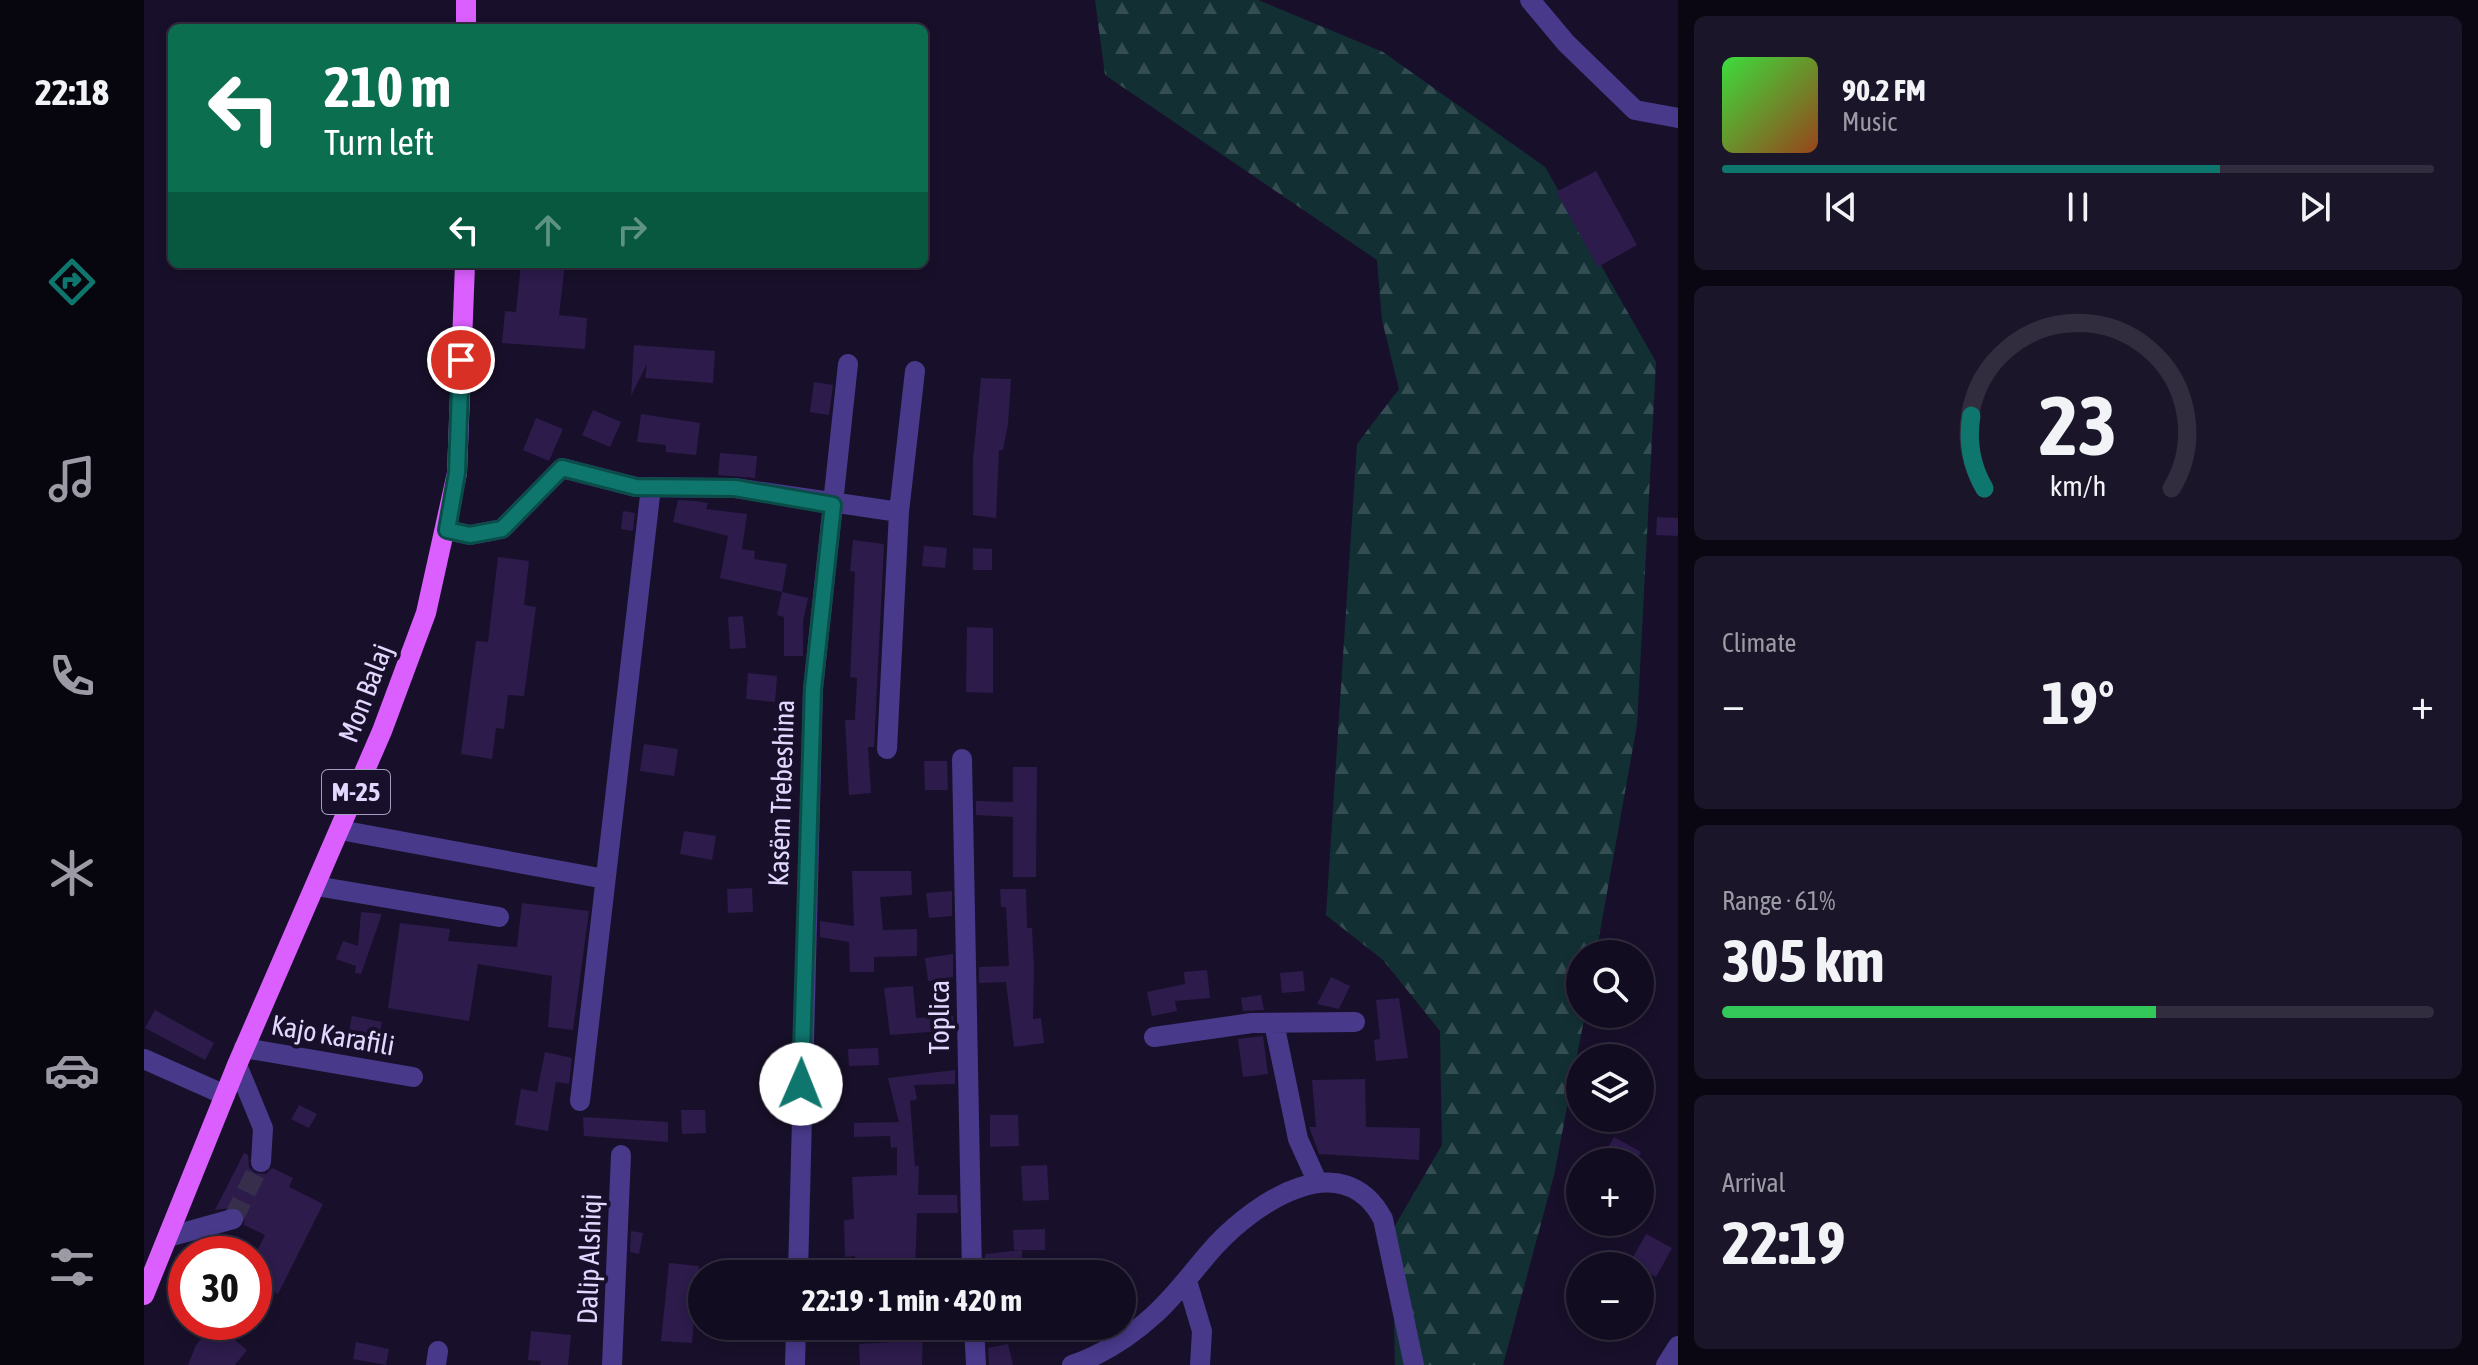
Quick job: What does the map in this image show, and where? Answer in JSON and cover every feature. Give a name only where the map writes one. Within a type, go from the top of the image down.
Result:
[{"type":"main road","points":[[466,0],[466,24]]},
{"type":"main road","name":"Mon Balaj","points":[[168,1236],[240,1057],[340,830],[426,613],[447,530],[457,473],[465,268]]},
{"type":"main road","name":"Mon Balaj","points":[[144,1295],[168,1237]]},
{"type":"street","points":[[1530,0],[1566,43],[1635,110],[1678,118]]},
{"type":"street","name":"Kasëm Trebeshina","points":[[798,1260],[812,701],[848,364]]},
{"type":"street","points":[[887,749],[899,512],[915,371]]},
{"type":"street","points":[[447,530],[470,535],[502,529],[562,468],[624,485],[735,488],[833,505],[899,512]]},
{"type":"street","points":[[580,1101],[651,487]]},
{"type":"street","name":"Toplica","points":[[962,759],[972,1260]]},
{"type":"street","points":[[340,830],[605,879]]},
{"type":"street","points":[[316,886],[499,917]]},
{"type":"street","points":[[1154,1037],[1274,1023],[1355,1022]]},
{"type":"street","points":[[1274,1023],[1298,1139],[1317,1181]]},
{"type":"street","points":[[240,1057],[263,1128],[265,1144],[261,1162]]},
{"type":"street","name":"Kajo Karafili","points":[[240,1057],[413,1077]]},
{"type":"street","points":[[144,1059],[225,1095]]},
{"type":"street","name":"Dalip Alshiqi","points":[[612,1365],[621,1155]]},
{"type":"street","points":[[1072,1365],[1128,1338],[1187,1281],[1216,1245],[1250,1214],[1282,1195],[1317,1181],[1357,1189],[1372,1200],[1383,1219],[1414,1365]]},
{"type":"street","points":[[172,1236],[233,1219]]},
{"type":"street","points":[[1187,1281],[1202,1331],[1200,1365]]},
{"type":"street","points":[[795,1365],[796,1340]]},
{"type":"street","points":[[975,1340],[976,1365]]},
{"type":"street","points":[[1666,1365],[1678,1346]]},
{"type":"green space","points":[[1095,0],[1258,0],[1383,52],[1545,167],[1656,362],[1637,725],[1599,940],[1566,940],[1566,1028],[1582,1028],[1579,1044],[1566,1044],[1566,1113],[1554,1175],[1503,1365],[1395,1365],[1392,1231],[1442,1145],[1440,1031],[1383,960],[1326,915],[1357,444],[1399,389],[1382,320],[1377,260],[1105,75]]},
{"type":"building","points":[[1596,171],[1637,245],[1598,267],[1556,192]]},
{"type":"building","points":[[521,268],[565,268],[559,315],[587,318],[585,349],[502,343],[505,311],[516,312]]},
{"type":"building","points":[[634,345],[715,351],[713,383],[645,378],[647,364],[631,396]]},
{"type":"building","points":[[981,378],[1011,379],[1008,424],[1003,450],[999,450],[996,518],[973,515],[973,460]]},
{"type":"building","points":[[814,382],[833,385],[829,415],[810,412]]},
{"type":"building","points":[[593,410],[621,422],[610,447],[582,435]]},
{"type":"building","points":[[641,414],[700,423],[696,455],[666,452],[666,445],[637,442]]},
{"type":"building","points":[[536,418],[563,429],[549,461],[523,450]]},
{"type":"building","points":[[720,453],[757,456],[755,478],[718,475]]},
{"type":"building","points":[[678,500],[708,503],[706,509],[747,514],[742,549],[755,551],[754,559],[787,564],[782,592],[720,578],[728,536],[673,522]]},
{"type":"building","points":[[623,511],[635,513],[633,531],[621,529]]},
{"type":"building","points":[[1657,517],[1678,518],[1678,536],[1656,535]]},
{"type":"building","points":[[853,540],[884,544],[874,747],[868,747],[871,793],[849,795],[845,720],[855,720],[857,678],[850,677],[855,572],[850,571]]},
{"type":"building","points":[[924,546],[947,548],[945,568],[922,566]]},
{"type":"building","points":[[973,548],[992,549],[992,570],[973,570]]},
{"type":"building","points":[[498,557],[529,561],[524,605],[536,607],[524,696],[508,695],[504,729],[496,728],[492,759],[461,754],[476,641],[488,642]]},
{"type":"building","points":[[782,592],[808,598],[803,621],[803,656],[784,656],[784,617],[777,615]]},
{"type":"building","points":[[743,616],[746,648],[730,649],[728,617]]},
{"type":"building","points":[[967,627],[993,628],[993,693],[966,692]]},
{"type":"building","points":[[748,673],[777,676],[775,702],[746,699]]},
{"type":"building","points":[[644,744],[678,749],[674,776],[640,771]]},
{"type":"building","points":[[924,761],[947,761],[948,790],[925,790]]},
{"type":"building","points":[[1013,767],[1037,767],[1036,877],[1013,877],[1013,817],[976,815],[976,801],[1013,802]]},
{"type":"building","points":[[684,831],[716,836],[712,860],[680,854]]},
{"type":"building","points":[[852,871],[911,871],[912,895],[880,897],[883,930],[917,929],[917,956],[874,957],[874,972],[850,972],[849,942],[820,937],[820,921],[854,926]]},
{"type":"building","points":[[752,888],[753,912],[728,913],[727,889]]},
{"type":"building","points":[[1000,889],[1026,889],[1027,928],[1032,928],[1033,1019],[1041,1018],[1044,1043],[1014,1047],[1006,982],[979,983],[979,967],[1009,966],[1006,907],[1001,907]]},
{"type":"building","points":[[952,891],[952,916],[929,918],[926,893]]},
{"type":"building","points":[[522,903],[589,911],[573,1030],[548,1027],[552,976],[478,964],[469,1021],[388,1008],[400,923],[450,929],[448,941],[517,947]]},
{"type":"building","points":[[361,912],[382,914],[361,974],[355,973],[356,966],[336,959],[343,941],[358,946]]},
{"type":"building","points":[[953,954],[953,977],[928,981],[925,958]]},
{"type":"building","points":[[1207,970],[1210,998],[1175,1001],[1177,1011],[1152,1016],[1147,992],[1185,984],[1184,972]]},
{"type":"building","points":[[1303,971],[1305,991],[1282,993],[1280,973]]},
{"type":"building","points":[[1331,977],[1350,986],[1339,1009],[1317,1004]]},
{"type":"building","points":[[913,986],[916,1018],[953,1016],[954,1030],[890,1035],[884,988]]},
{"type":"building","points":[[1261,995],[1264,1010],[1243,1011],[1241,998]]},
{"type":"building","points":[[1399,998],[1408,1058],[1376,1061],[1374,1040],[1380,1039],[1376,1000]]},
{"type":"building","points":[[155,1010],[214,1043],[205,1060],[145,1028]]},
{"type":"building","points":[[352,1016],[382,1022],[376,1055],[345,1050]]},
{"type":"building","points":[[1263,1036],[1268,1074],[1243,1077],[1238,1039]]},
{"type":"building","points":[[878,1048],[879,1065],[849,1066],[848,1049]]},
{"type":"building","points":[[545,1052],[572,1058],[569,1084],[556,1082],[548,1131],[515,1125],[521,1089],[537,1092]]},
{"type":"building","points":[[955,1070],[955,1084],[914,1085],[917,1099],[910,1101],[915,1166],[919,1166],[918,1195],[957,1195],[958,1213],[917,1213],[915,1260],[855,1260],[855,1256],[845,1257],[844,1220],[854,1219],[852,1177],[897,1175],[897,1147],[891,1148],[890,1136],[854,1137],[854,1123],[899,1122],[888,1078]]},
{"type":"building","points":[[1365,1079],[1366,1127],[1420,1128],[1419,1160],[1319,1154],[1309,1127],[1316,1127],[1312,1080]]},
{"type":"building","points":[[299,1105],[317,1114],[309,1128],[291,1119]]},
{"type":"building","points":[[681,1110],[705,1110],[706,1133],[682,1134]]},
{"type":"building","points":[[990,1115],[1018,1115],[1019,1146],[990,1147]]},
{"type":"building","points":[[583,1117],[668,1122],[668,1142],[584,1136]]},
{"type":"building","points":[[1614,1137],[1634,1148],[1608,1148]]},
{"type":"building","points":[[244,1153],[248,1155],[249,1167],[255,1173],[266,1174],[272,1168],[293,1178],[289,1187],[323,1204],[278,1294],[272,1291],[272,1236],[264,1236],[244,1225],[245,1215],[237,1207],[215,1210]]},
{"type":"building","points":[[1047,1165],[1049,1200],[1023,1201],[1021,1166]]},
{"type":"building","points":[[1045,1229],[1045,1250],[1014,1250],[1013,1230]]},
{"type":"building","points":[[631,1231],[643,1233],[639,1254],[630,1252]]},
{"type":"building","points":[[1645,1236],[1672,1248],[1656,1277],[1654,1252],[1636,1252]]},
{"type":"building","points":[[1022,1250],[1022,1260],[985,1260],[985,1254]]},
{"type":"building","points":[[669,1263],[688,1265],[688,1340],[692,1340],[692,1343],[661,1341]]},
{"type":"building","points":[[531,1331],[571,1335],[568,1365],[540,1365],[541,1361],[528,1360]]},
{"type":"building","points":[[200,1340],[235,1340],[247,1350],[235,1365],[188,1365]]},
{"type":"building","points":[[923,1340],[922,1365],[860,1365],[859,1344]]},
{"type":"building","points":[[356,1342],[389,1349],[386,1365],[353,1359]]},
{"type":"building","points":[[1008,1344],[1013,1365],[989,1365],[988,1348]]},
{"type":"tunnel","points":[[233,1219],[261,1162]]},
{"type":"route","points":[[461,360],[457,473],[447,530],[470,535],[502,529],[562,468],[636,487],[735,488],[833,505],[813,689],[801,1084]]}]
